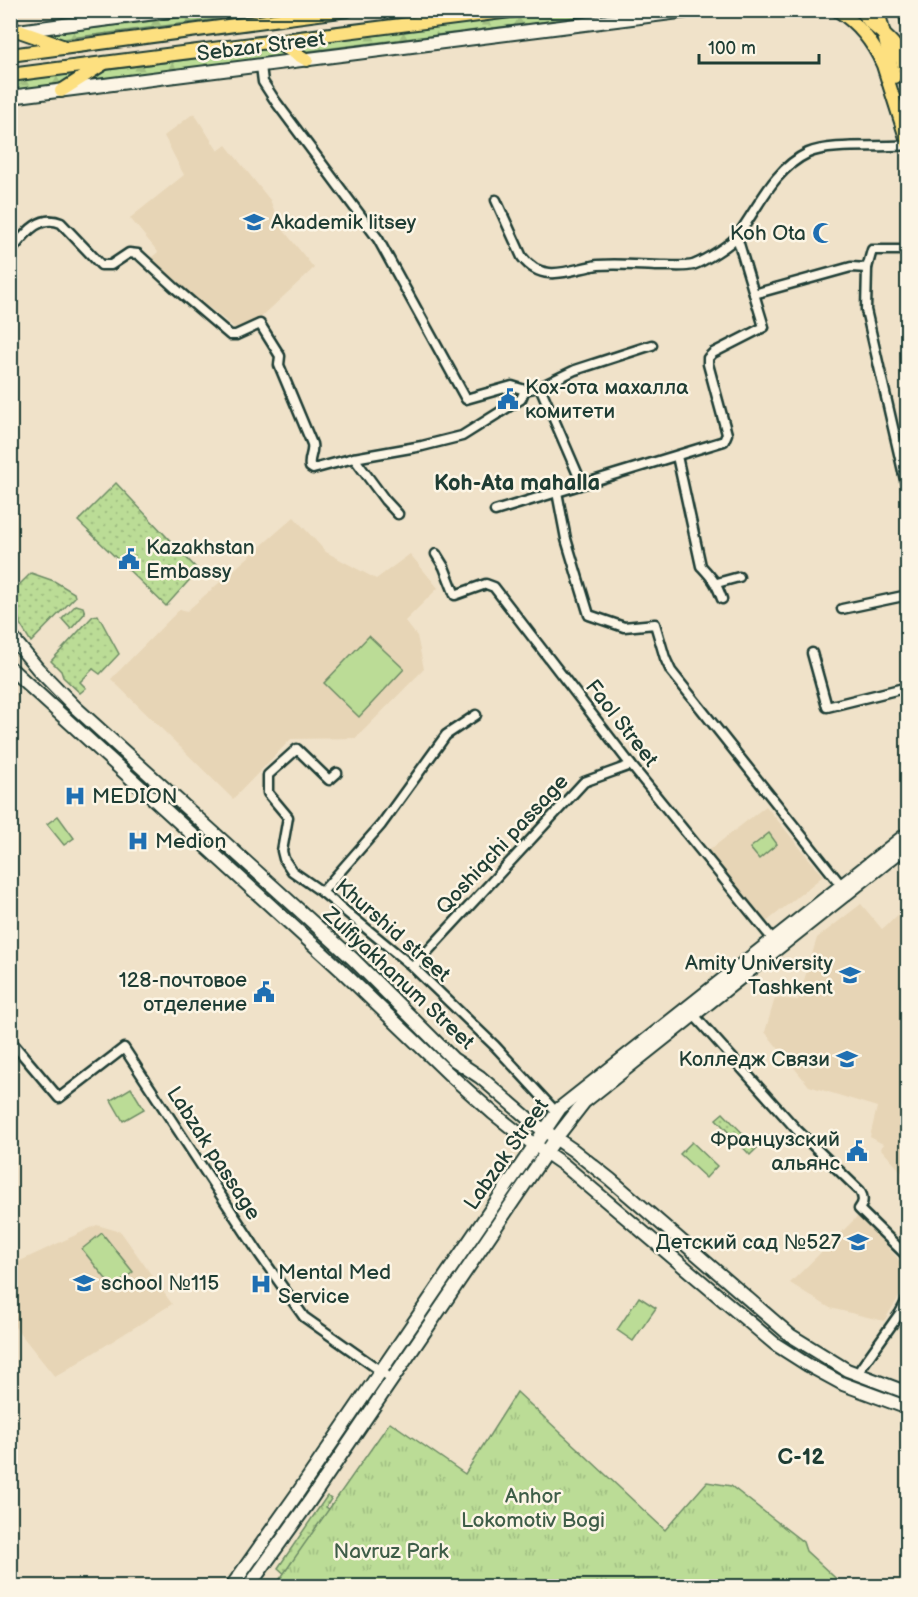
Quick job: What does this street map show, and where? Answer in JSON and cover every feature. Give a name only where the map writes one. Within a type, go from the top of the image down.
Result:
[{"type":"main road","points":[[15,31],[178,10]]},
{"type":"main road","name":"Sebzar Street","points":[[10,55],[348,10]]},
{"type":"main road","name":"Sebzar Street","points":[[10,75],[518,10]]},
{"type":"main road","name":"Sebzar Street","points":[[10,98],[695,10]]},
{"type":"main road","points":[[837,10],[858,26],[878,53],[908,144]]},
{"type":"main road","points":[[862,10],[867,21],[896,47],[908,88]]},
{"type":"main road","points":[[878,10],[908,144]]},
{"type":"main road","points":[[904,10],[908,24]]},
{"type":"main road","points":[[15,31],[66,48]]},
{"type":"main road","points":[[174,33],[178,54]]},
{"type":"main road","points":[[276,42],[307,60]]},
{"type":"main road","points":[[61,91],[106,62]]},
{"type":"main road","name":"Zulfiyakhanum Street","points":[[10,635],[38,669],[76,708],[353,959],[453,1059],[480,1077],[531,1122],[611,1180],[769,1318],[808,1347],[859,1376],[908,1393]]},
{"type":"main road","name":"Zulfiyakhanum Street","points":[[10,668],[341,970],[448,1073],[503,1122],[564,1165],[758,1331],[800,1360],[856,1389],[908,1408]]},
{"type":"main road","name":"Labzak Street","points":[[249,1587],[579,1106],[693,1014],[841,885],[908,833]]},
{"type":"main road","name":"Labzak Street","points":[[232,1587],[545,1130],[568,1100],[908,844]]},
{"type":"main road","points":[[503,1122],[519,1140],[521,1166]]},
{"type":"main road","points":[[758,1331],[769,1318]]},
{"type":"main road","points":[[800,1360],[808,1347]]},
{"type":"main road","points":[[856,1389],[859,1376]]},
{"type":"main road","points":[[297,1494],[309,1502]]},
{"type":"street","points":[[261,66],[263,82],[276,102],[378,239],[466,399],[512,386],[525,390],[540,387],[575,370],[652,345]]},
{"type":"street","points":[[496,200],[525,261],[543,271],[560,274],[598,265],[693,265],[708,258],[737,237],[767,190],[782,173],[808,153],[832,147],[908,144]]},
{"type":"street","points":[[10,252],[36,225],[42,221],[55,220],[61,223],[101,265],[111,266],[129,253],[138,254],[230,335],[236,335],[260,324],[280,356],[279,365],[312,444],[310,467],[316,469],[354,458],[422,446],[462,436],[521,399],[525,390]]},
{"type":"street","points":[[495,511],[726,439],[727,434],[708,360],[713,353],[764,327],[737,237]]},
{"type":"street","points":[[908,250],[872,250],[867,268],[866,310],[878,366],[903,450],[908,493]]},
{"type":"street","points":[[754,294],[851,267],[867,268]]},
{"type":"street","points":[[540,387],[582,484]]},
{"type":"street","points":[[677,456],[700,566],[709,572],[717,583],[722,598]]},
{"type":"street","points":[[354,458],[398,514]]},
{"type":"street","points":[[557,492],[566,539],[589,615],[624,627],[655,624],[671,671],[841,885]]},
{"type":"street","name":"Faol Street","points":[[436,555],[444,567],[455,595],[486,584],[494,587],[632,765],[775,942]]},
{"type":"street","points":[[717,583],[739,576]]},
{"type":"street","points":[[842,609],[908,595]]},
{"type":"street","points":[[812,653],[827,707],[908,687]]},
{"type":"street","points":[[322,892],[381,825],[446,735],[476,715]]},
{"type":"street","name":"Khurshid street","points":[[336,773],[329,780],[297,749],[268,775],[268,793],[288,817],[283,843],[284,860],[292,871],[322,892],[413,967],[495,1046],[557,1113]]},
{"type":"street","name":"Qoshiqchi passage","points":[[413,967],[584,782],[632,765]]},
{"type":"street","points":[[693,1014],[797,1130],[860,1191],[863,1205],[859,1209],[908,1257]]},
{"type":"street","name":"Labzak passage","points":[[10,1040],[59,1098],[124,1048],[260,1255],[304,1317],[392,1379]]},
{"type":"street","points":[[859,1376],[861,1368],[908,1298]]},
{"type":"shaded area","name":"Akademik litsey","points":[[194,113],[218,151],[226,145],[270,200],[281,227],[314,268],[257,321],[239,331],[170,277],[151,258],[158,252],[130,218],[184,175],[164,136]]},
{"type":"shaded area","points":[[294,517],[326,552],[376,579],[410,554],[438,588],[405,621],[417,636],[424,669],[356,738],[291,739],[233,799],[111,679],[180,609],[187,611]]},
{"type":"shaded area","points":[[766,806],[823,876],[765,923],[707,852]]},
{"type":"shaded area","name":"Колледж Связи","points":[[861,904],[882,929],[907,907],[907,1178],[881,1149],[883,1144],[870,1137],[877,1107],[809,1086],[765,1032],[775,998],[798,1000],[817,938]]},
{"type":"shaded area","name":"Детский сад №527","points":[[859,1215],[907,1269],[907,1284],[884,1321],[830,1308],[790,1283]]},
{"type":"shaded area","name":"school №115","points":[[97,1225],[121,1232],[172,1304],[55,1377],[11,1322],[10,1252],[18,1262]]},
{"type":"green space","points":[[233,11],[280,11],[63,39],[47,34]]},
{"type":"green space","points":[[561,11],[629,11],[301,52],[291,45]]},
{"type":"green space","points":[[278,48],[288,55],[93,80],[93,76],[108,70]]},
{"type":"green space","points":[[80,73],[64,85],[11,92],[10,82]]},
{"type":"green space","points":[[116,483],[196,568],[193,576],[166,606],[78,521]]},
{"type":"green space","points":[[31,573],[54,581],[74,593],[75,597],[31,642],[20,624],[12,592]]},
{"type":"green space","points":[[76,605],[83,607],[85,613],[71,629],[62,619]]},
{"type":"green space","points":[[98,615],[119,654],[100,674],[93,669],[80,682],[86,688],[80,693],[63,677],[61,671],[51,661],[93,616]]},
{"type":"green space","points":[[369,636],[404,669],[359,717],[324,683]]},
{"type":"green space","points":[[58,816],[74,838],[64,845],[47,824]]},
{"type":"green space","points":[[769,833],[777,844],[759,859],[750,848]]},
{"type":"green space","points":[[131,1088],[144,1109],[123,1121],[111,1100]]},
{"type":"green space","points":[[723,1113],[757,1148],[750,1155],[716,1119]]},
{"type":"green space","points":[[692,1142],[717,1166],[706,1178],[680,1154]]},
{"type":"green space","points":[[102,1233],[133,1272],[113,1288],[82,1249]]},
{"type":"green space","points":[[639,1297],[656,1308],[633,1341],[617,1330]]},
{"type":"green space","name":"Anhor Lokomotiv Bogi","points":[[517,1392],[665,1530],[707,1482],[731,1486],[803,1542],[806,1551],[844,1586],[275,1586],[390,1422],[465,1474]]},
{"type":"green space","points":[[327,1496],[331,1499],[326,1507],[359,1530],[287,1576],[278,1568]]},
{"type":"place","name":"Akademik litsey","points":[[254,222]]},
{"type":"place","name":"Koh Ota","points":[[823,233]]},
{"type":"place","name":"Кох-ота махалла комитети","points":[[508,399]]},
{"type":"place","name":"Kazakhstan Embassy","points":[[129,559]]},
{"type":"place","name":"MEDION","points":[[75,796]]},
{"type":"place","name":"Medion","points":[[138,841]]},
{"type":"place","name":"Amity University Tashkent","points":[[850,975]]},
{"type":"place","name":"128-почтовое отделение","points":[[264,992]]},
{"type":"place","name":"Колледж Связи","points":[[847,1059]]},
{"type":"place","name":"Французский альянс","points":[[857,1151]]},
{"type":"place","name":"Детский сад №527","points":[[858,1242]]},
{"type":"place","name":"school №115","points":[[84,1283]]},
{"type":"place","name":"Mental Med Service","points":[[261,1284]]},
{"type":"district","name":"Koh-Ata mahalla","points":[[517,482]]},
{"type":"district","name":"C-12","points":[[801,1456]]},
{"type":"park label","name":"Navruz Park","points":[[391,1551]]}]
